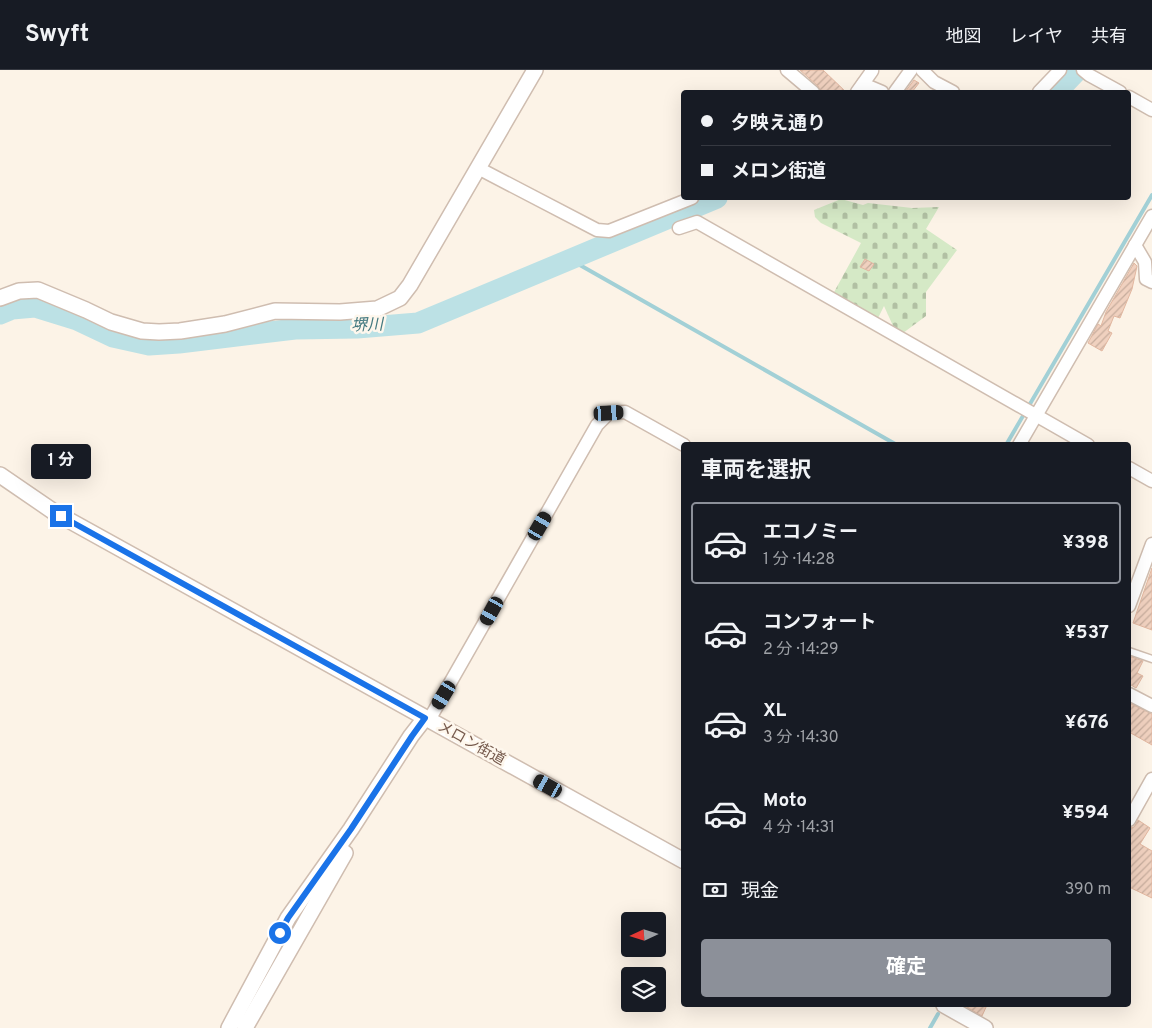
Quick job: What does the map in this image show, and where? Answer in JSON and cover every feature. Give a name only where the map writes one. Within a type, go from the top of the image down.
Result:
[{"type":"street","points":[[0,298],[19,291],[38,290],[111,322],[142,331],[159,332],[225,324],[275,311],[340,312],[377,308],[400,298],[410,285],[535,70]]},
{"type":"street","points":[[787,70],[811,90]]},
{"type":"street","points":[[860,88],[872,70]]},
{"type":"street","points":[[896,90],[910,70]]},
{"type":"street","points":[[922,70],[934,82],[948,90]]},
{"type":"street","points":[[1041,90],[1060,70]]},
{"type":"street","points":[[1083,70],[1116,90]]},
{"type":"street","points":[[1131,98],[1152,110]]},
{"type":"street","points":[[478,168],[597,230],[609,231],[687,200]]},
{"type":"street","points":[[1020,442],[1152,216]]},
{"type":"street","points":[[679,228],[697,222],[1083,442]]},
{"type":"street","points":[[1135,245],[1145,262],[1146,279],[1152,282]]},
{"type":"street","points":[[245,1028],[323,889],[427,719],[597,425],[609,413],[625,412],[681,443]]},
{"type":"street","points":[[1131,469],[1152,481]]},
{"type":"street","name":"メロン街道","points":[[0,475],[54,512],[681,859]]},
{"type":"street","points":[[1131,601],[1152,544]]},
{"type":"street","points":[[1131,695],[1152,706]]},
{"type":"street","points":[[229,1028],[288,918],[351,829],[412,736],[427,719]]},
{"type":"street","points":[[1131,816],[1152,779]]},
{"type":"street","points":[[952,1007],[985,1028]]},
{"type":"lane","points":[[1131,652],[1152,659]]},
{"type":"green space","points":[[839,200],[863,205],[868,203],[912,208],[939,207],[926,229],[957,250],[926,292],[926,316],[903,333],[894,328],[884,306],[877,320],[833,294],[861,243],[821,223],[815,217],[814,210]]},
{"type":"building","points":[[800,70],[823,70],[844,90],[820,90]]},
{"type":"building","points":[[914,80],[919,83],[914,90],[906,90]]},
{"type":"building","points":[[865,259],[874,264],[869,271],[860,267]]},
{"type":"building","points":[[1134,263],[1137,266],[1132,289],[1120,318],[1114,316],[1108,331],[1112,333],[1102,351],[1088,343],[1098,324],[1101,326],[1106,312]]},
{"type":"building","points":[[1152,568],[1152,630],[1133,623]]},
{"type":"building","points":[[1131,657],[1143,661],[1137,673],[1143,676],[1136,688],[1131,685]]},
{"type":"building","points":[[1131,704],[1152,714],[1152,745],[1131,733]]},
{"type":"building","points":[[1138,820],[1150,828],[1140,844],[1152,851],[1152,898],[1131,888],[1131,828],[1134,827]]},
{"type":"building","points":[[966,1007],[986,1007],[982,1016]]},
{"type":"waterway","name":"堺川","points":[[1059,90],[1078,70]]},
{"type":"waterway","points":[[1008,442],[1152,195]]},
{"type":"waterway","name":"堺川","points":[[0,314],[12,309],[35,307],[77,320],[113,337],[149,345],[295,329],[357,328],[418,323],[712,200]]},
{"type":"waterway","points":[[571,260],[892,442]]},
{"type":"waterway","points":[[930,1028],[938,1014]]},
{"type":"route","points":[[61,516],[425,718],[351,829],[288,918],[280,933]]}]
